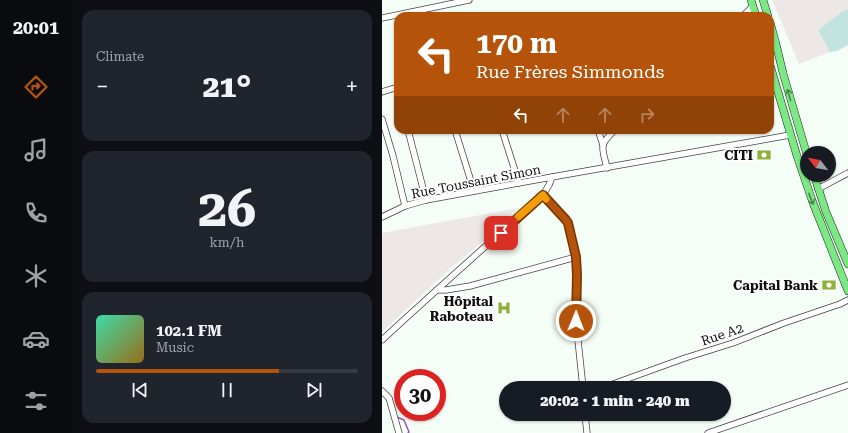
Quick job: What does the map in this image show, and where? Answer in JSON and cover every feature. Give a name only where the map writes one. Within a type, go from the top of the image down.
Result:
[{"type":"main road","points":[[763,0],[767,12]]},
{"type":"main road","points":[[774,37],[804,146]]},
{"type":"main road","points":[[774,79],[790,135],[813,203],[848,291]]},
{"type":"main road","points":[[790,135],[800,132]]},
{"type":"main road","points":[[816,182],[826,212],[848,264]]},
{"type":"street","points":[[411,12],[469,0]]},
{"type":"street","points":[[746,12],[752,3]]},
{"type":"street","points":[[382,18],[394,16]]},
{"type":"street","points":[[382,92],[394,90]]},
{"type":"street","points":[[382,119],[405,206]]},
{"type":"street","points":[[409,134],[426,200]]},
{"type":"street","points":[[456,134],[474,191]]},
{"type":"street","points":[[503,134],[519,184]]},
{"type":"street","points":[[599,134],[607,168]]},
{"type":"street","points":[[603,145],[611,134]]},
{"type":"street","name":"Rue Toussaint Simon","points":[[382,217],[405,206],[426,200],[790,135]]},
{"type":"street","points":[[818,189],[848,173]]},
{"type":"street","points":[[382,340],[543,195],[552,177]]},
{"type":"street","points":[[543,195],[568,223],[576,257],[576,321],[582,381]]},
{"type":"street","points":[[437,290],[470,286],[576,257]]},
{"type":"street","name":"Rue A2","points":[[621,381],[685,358],[733,343],[848,300]]},
{"type":"street","points":[[708,433],[848,385]]},
{"type":"street","points":[[382,392],[389,398],[399,433]]},
{"type":"street","points":[[586,421],[587,433]]},
{"type":"shaded area","points":[[772,0],[848,0],[848,9],[818,30],[830,52],[799,64]]},
{"type":"shaded area","points":[[848,9],[848,45],[837,51],[830,52],[818,30]]},
{"type":"shaded area","points":[[524,207],[452,267],[382,332],[382,233]]},
{"type":"waterway","points":[[404,421],[409,432],[408,433]]},
{"type":"slow traffic","points":[[518,217],[543,195],[546,199]]},
{"type":"place","name":"CITI","points":[[764,155]]},
{"type":"place","name":"Capital Bank","points":[[829,285]]},
{"type":"place","name":"Hôpital Raboteau","points":[[504,308]]},
{"type":"route","points":[[501,233],[543,195],[566,220],[576,257],[576,321]]}]
